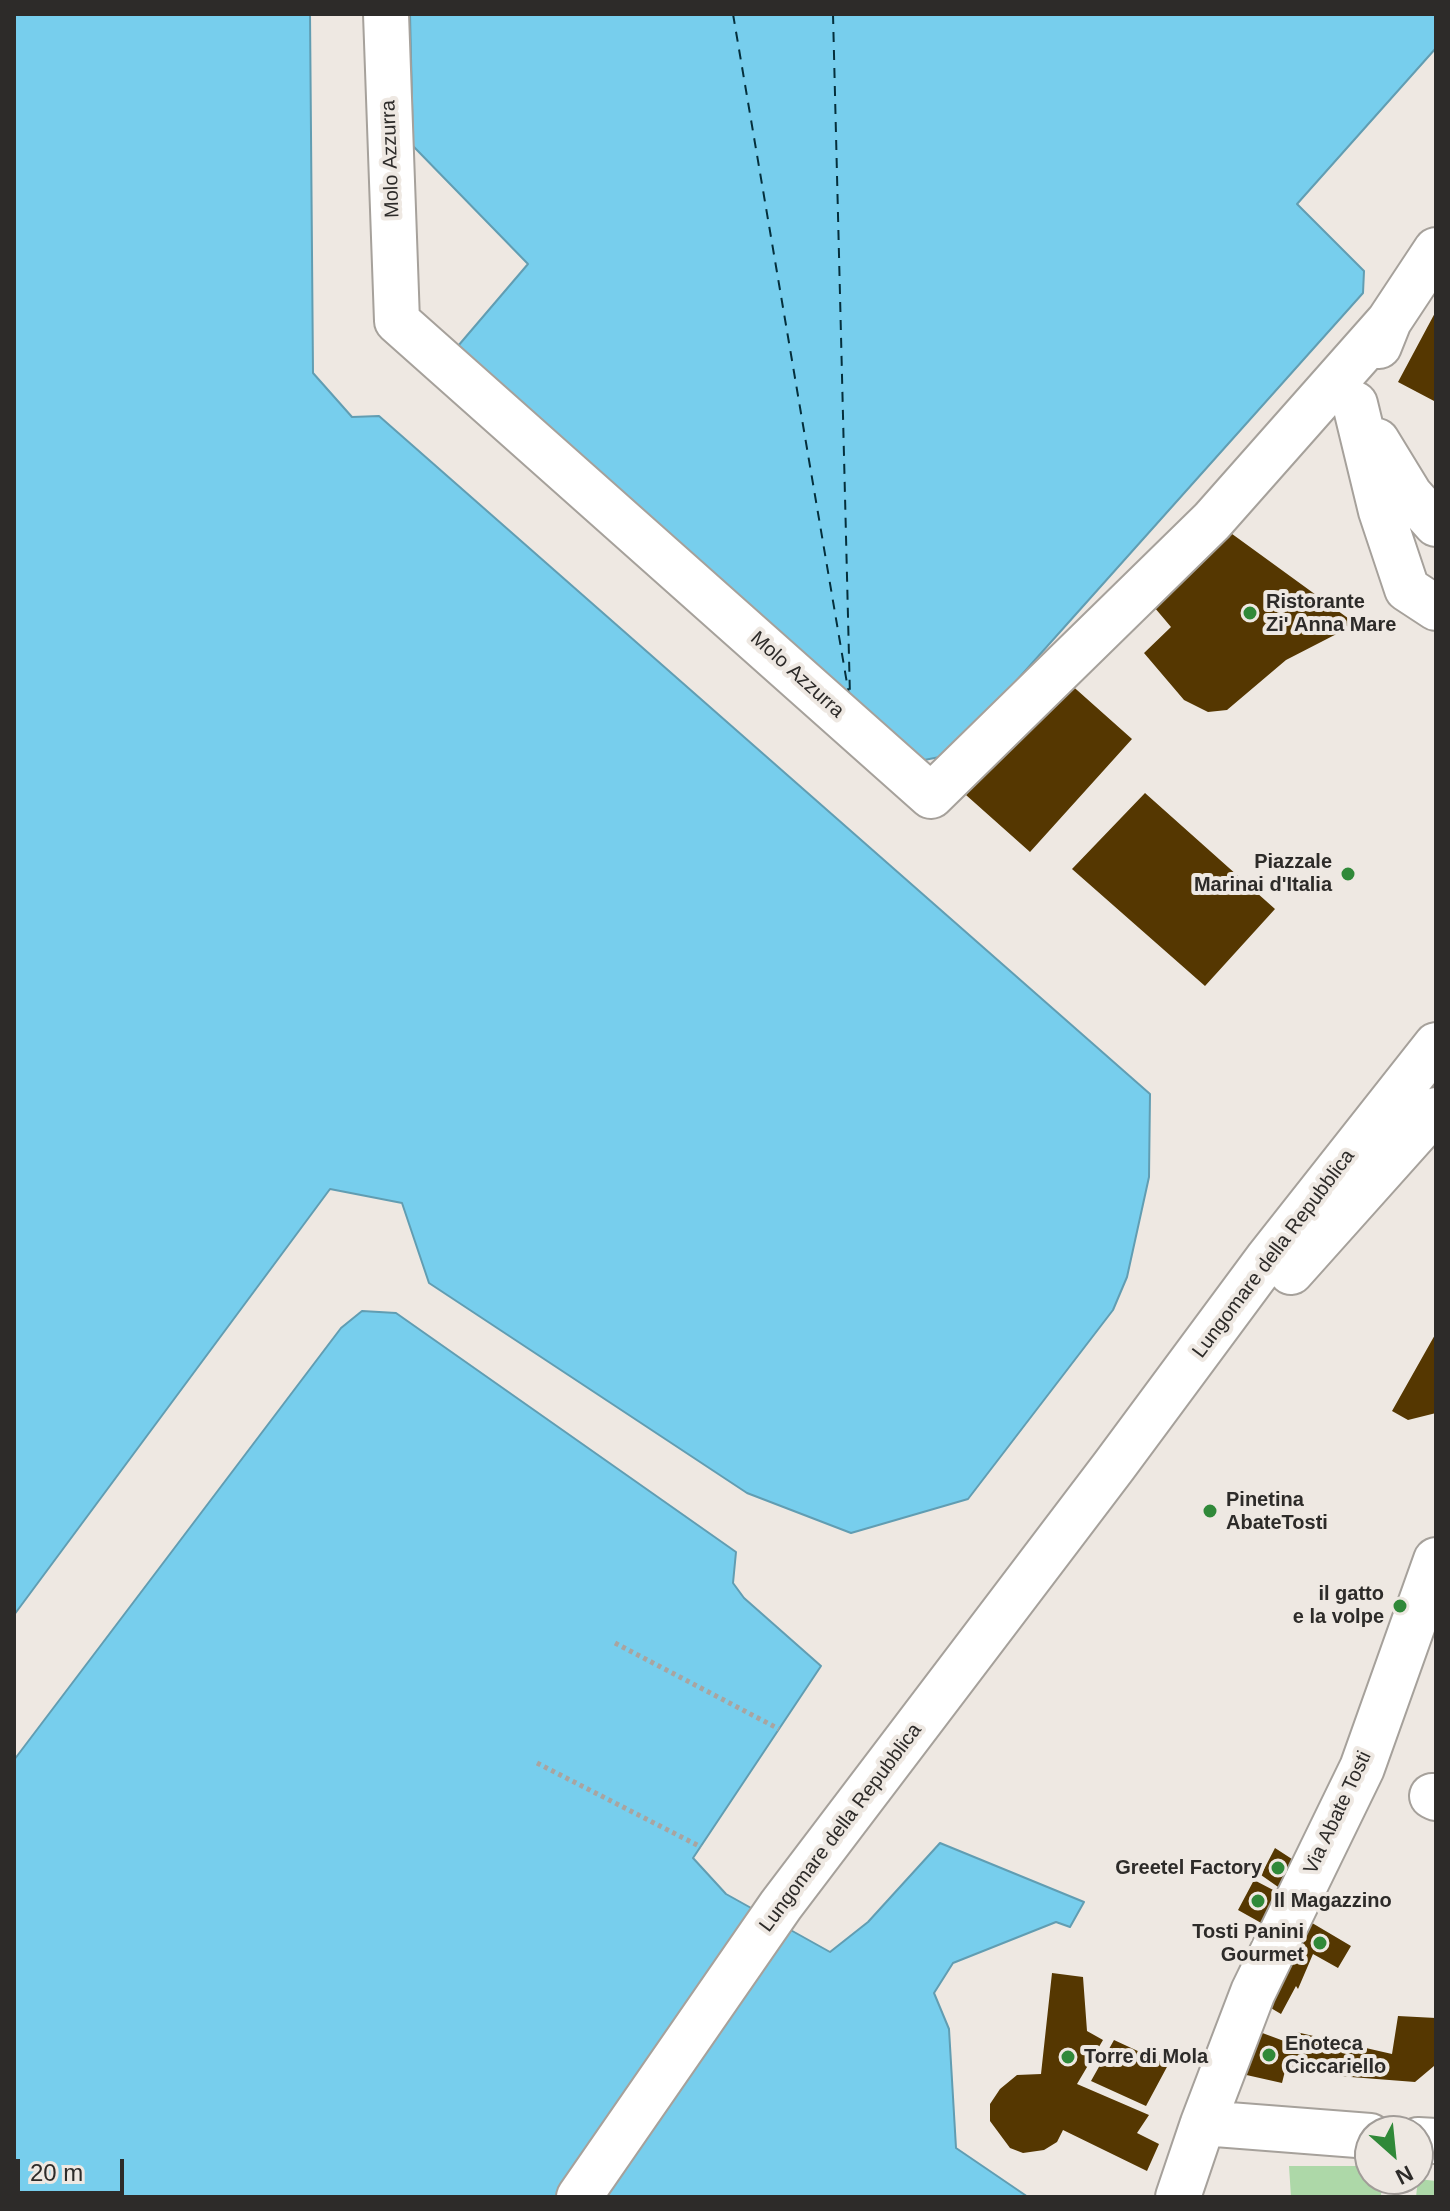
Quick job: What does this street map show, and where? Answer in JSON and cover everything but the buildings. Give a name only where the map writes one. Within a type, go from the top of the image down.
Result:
[{"type":"main road","name":"Molo Azzurra","points":[[386,14],[397,321],[848,709],[931,796],[1212,521],[1389,321],[1436,250]]},
{"type":"main road","name":"Molo Azzurra","points":[[1355,404],[1389,321]]},
{"type":"main road","points":[[1355,404],[1427,505]]},
{"type":"main road","points":[[1355,404],[1381,511],[1407,589],[1436,608]]},
{"type":"main road","name":"Lungomare della Repubblica","points":[[579,2197],[781,1905],[1268,1258],[1436,1045]]},
{"type":"main road","name":"Lungomare della Repubblica","points":[[1114,1466],[1436,1111]]},
{"type":"main road","name":"Via Abate Tosti","points":[[1178,2197],[1253,1992],[1362,1768],[1431,1583]]},
{"type":"main road","points":[[1203,2123],[1354,2135]]},
{"type":"path","points":[[615,1643],[779,1729]]},
{"type":"path","points":[[537,1763],[701,1847]]},
{"type":"green space","points":[[1289,2166],[1354,2166],[1354,2195],[1381,2195],[1381,2197],[1291,2197]]},
{"type":"green space","points":[[1436,2181],[1436,2197],[1416,2197],[1434,2195]]},
{"type":"water","points":[[14,14],[310,14],[313,373],[352,417],[379,416],[1150,1094],[1149,1177],[1127,1277],[1113,1310],[968,1499],[851,1533],[747,1493],[429,1283],[402,1203],[330,1189],[14,1615]]},
{"type":"water","points":[[410,14],[1436,14],[1436,48],[1297,204],[1364,271],[1363,293],[950,755],[919,761],[458,346],[528,264],[413,146]]},
{"type":"water","points":[[362,1311],[396,1313],[736,1552],[733,1583],[744,1598],[821,1666],[693,1858],[726,1894],[830,1952],[868,1922],[940,1843],[1084,1902],[1070,1927],[1056,1922],[953,1963],[934,1993],[949,2029],[956,2148],[1028,2197],[14,2197],[14,1760],[341,1328]]},
{"type":"ferry route","points":[[733,14],[849,695]]},
{"type":"ferry route","points":[[833,14],[850,697]]},
{"type":"place","name":"Ristorante Zi' Anna Mare","points":[[1250,613]]},
{"type":"place","name":"Piazzale Marinai d'Italia","points":[[1348,874]]},
{"type":"place","name":"Pinetina AbateTosti","points":[[1210,1511]]},
{"type":"place","name":"il gatto e la volpe","points":[[1400,1606]]},
{"type":"place","name":"Greetel Factory","points":[[1278,1868]]},
{"type":"place","name":"Il Magazzino","points":[[1258,1901]]},
{"type":"place","name":"Tosti Panini Gourmet","points":[[1320,1943]]},
{"type":"place","name":"Enoteca Ciccariello","points":[[1269,2055]]},
{"type":"place","name":"Torre di Mola","points":[[1068,2057]]}]
